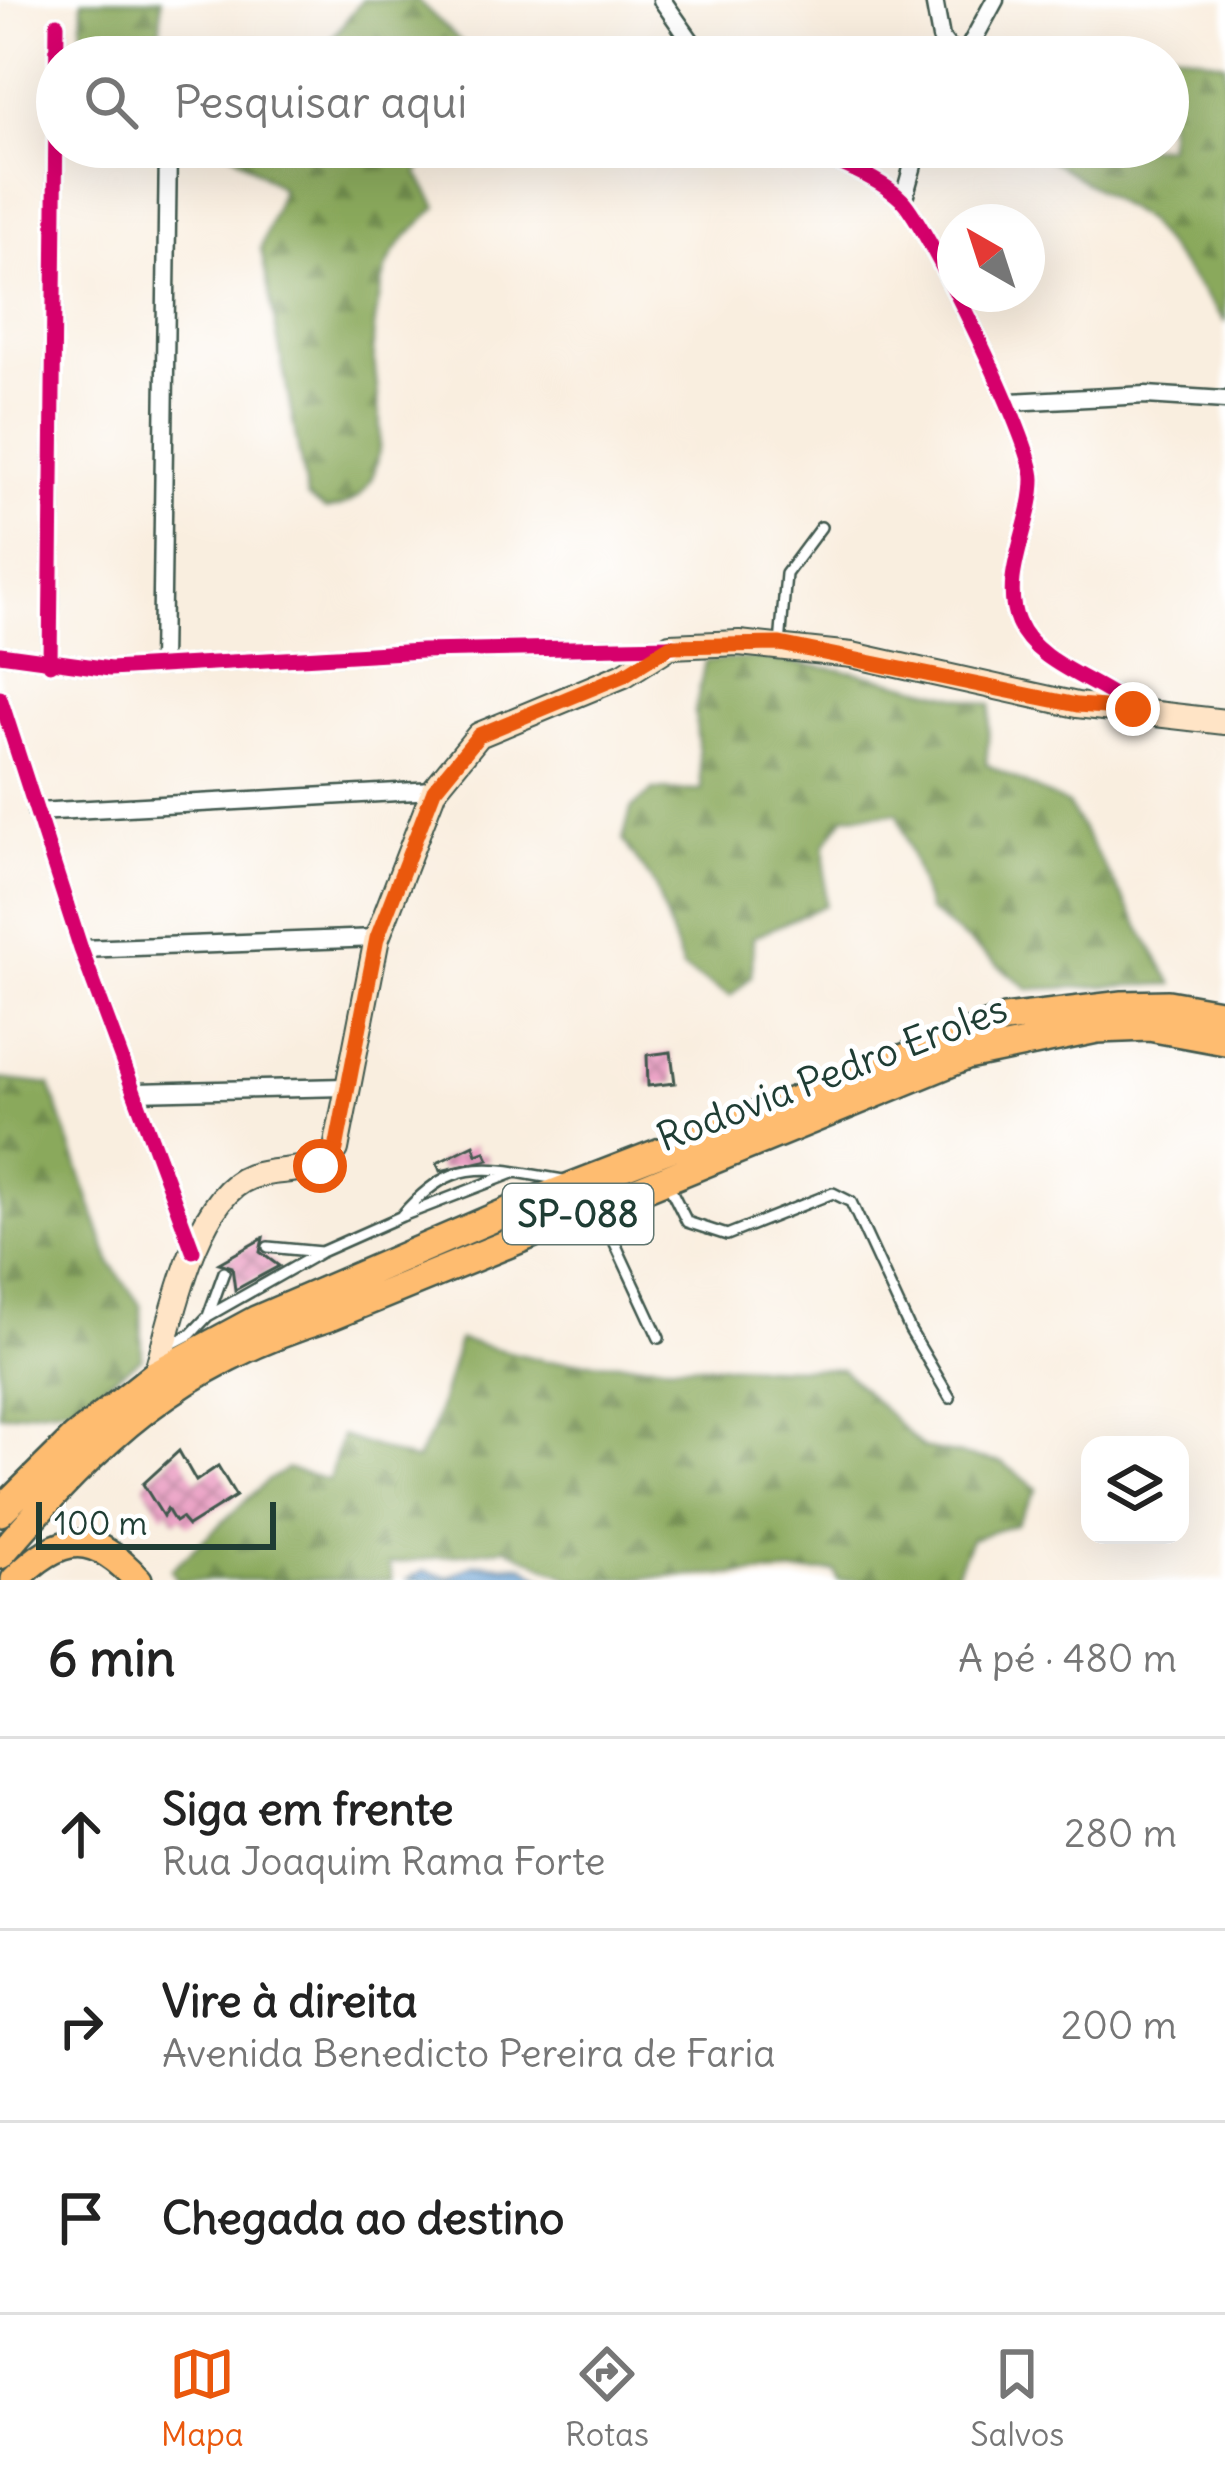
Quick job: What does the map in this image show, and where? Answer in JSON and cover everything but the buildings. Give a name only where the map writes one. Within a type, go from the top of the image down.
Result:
[{"type":"highway","name":"Rodovia Pedro Eroles","points":[[0,1555],[116,1433],[210,1362],[503,1246],[588,1195],[1005,1019],[1042,1010],[1123,1005],[1168,1004],[1225,1014]]},
{"type":"highway","name":"Rodovia Pedro Eroles","points":[[0,1512],[160,1361],[485,1222],[664,1177],[967,1055],[1010,1043],[1096,1028],[1149,1027],[1225,1041]]},
{"type":"highway","points":[[485,1222],[483,1243],[503,1246]]},
{"type":"highway","points":[[16,1580],[49,1552],[90,1542],[105,1548],[138,1580]]},
{"type":"main road","points":[[160,1361],[193,1251],[230,1190],[250,1177],[320,1166],[336,1149],[377,938],[434,790],[479,735],[624,675],[670,646],[780,644],[1077,705],[1225,722]]},
{"type":"street","points":[[662,0],[687,36]]},
{"type":"street","points":[[934,0],[941,36]]},
{"type":"street","points":[[972,36],[995,0]]},
{"type":"street","points":[[57,24],[57,36]]},
{"type":"street","points":[[50,664],[55,168]]},
{"type":"street","points":[[161,666],[168,168]]},
{"type":"street","points":[[844,168],[903,201],[1010,403],[1028,448],[1034,480],[1012,588],[1018,623],[1043,653],[1133,709]]},
{"type":"street","points":[[903,201],[912,168]]},
{"type":"street","points":[[1010,403],[1146,395],[1225,400]]},
{"type":"street","points":[[0,654],[50,664],[161,666],[506,647],[670,646]]},
{"type":"street","points":[[0,698],[81,949],[193,1251]]},
{"type":"street","points":[[36,812],[434,790]]},
{"type":"street","points":[[81,949],[377,938]]},
{"type":"street","points":[[136,1092],[345,1087]]},
{"type":"lane","points":[[780,644],[786,574],[821,527]]},
{"type":"lane","points":[[402,1216],[427,1187],[454,1170],[481,1166],[544,1173],[588,1195],[659,1339]]},
{"type":"lane","points":[[160,1361],[208,1316],[321,1252],[516,1172]]},
{"type":"lane","points":[[664,1177],[687,1222],[727,1235],[833,1193],[851,1202],[910,1330],[950,1399]]},
{"type":"lane","points":[[268,1247],[321,1252]]},
{"type":"lane","points":[[606,1264],[622,1258]]},
{"type":"lane","points":[[208,1316],[224,1272]]},
{"type":"green space","points":[[82,0],[161,0],[160,36],[82,36]]},
{"type":"green space","points":[[362,0],[417,0],[455,36],[334,36]]},
{"type":"green space","points":[[1189,55],[1225,63],[1225,321],[1146,221],[1063,168],[1189,168]]},
{"type":"green space","points":[[253,168],[421,168],[418,174],[437,207],[404,239],[383,280],[373,344],[380,417],[376,467],[367,487],[350,502],[326,510],[307,497],[261,248],[282,189]]},
{"type":"green space","points":[[759,658],[855,672],[991,705],[986,764],[1068,805],[1173,984],[1029,989],[929,911],[898,813],[845,816],[825,844],[825,905],[753,937],[752,976],[730,996],[683,969],[655,886],[623,840],[631,809],[653,790],[702,791],[695,711],[705,661]]},
{"type":"green space","points":[[0,1079],[50,1085],[111,1264],[141,1306],[142,1358],[74,1405],[0,1415]]},
{"type":"green space","points":[[459,1340],[547,1361],[842,1369],[923,1448],[1003,1463],[1037,1489],[1016,1524],[971,1539],[953,1580],[838,1580],[835,1571],[574,1580],[506,1548],[389,1564],[392,1580],[178,1580],[171,1570],[267,1481],[287,1469],[329,1480],[341,1436],[415,1461],[432,1432]]},
{"type":"water","points":[[475,1564],[522,1565],[544,1580],[406,1580],[424,1571],[449,1577]]},
{"type":"cycle path","points":[[57,24],[57,36]]},
{"type":"cycle path","points":[[50,664],[55,168]]},
{"type":"cycle path","points":[[852,168],[902,200],[915,218],[977,336],[1016,424],[1033,479],[1012,587],[1018,622],[1039,650],[1133,709]]},
{"type":"cycle path","points":[[0,654],[110,669],[421,651],[670,646]]},
{"type":"cycle path","points":[[0,698],[81,949],[193,1251]]},
{"type":"route","points":[[320,1166],[336,1149],[377,938],[413,840],[434,790],[479,735],[624,675],[670,646],[739,643],[852,655],[1077,705],[1133,709]]}]
